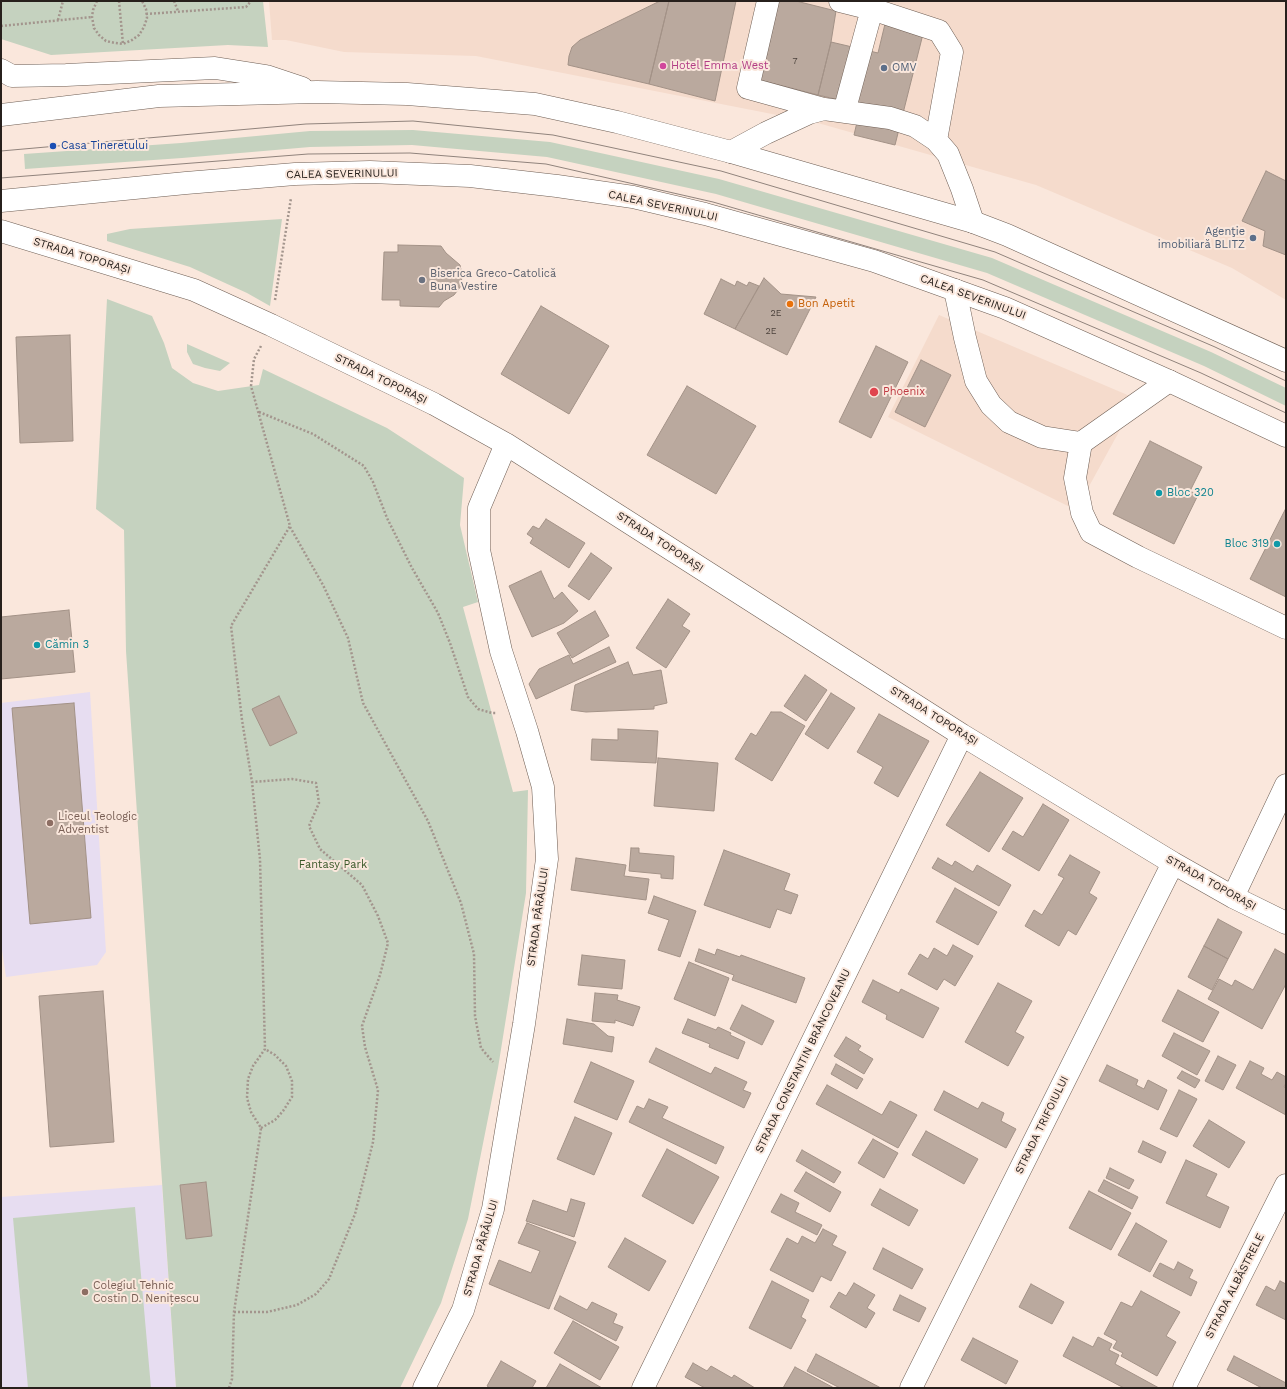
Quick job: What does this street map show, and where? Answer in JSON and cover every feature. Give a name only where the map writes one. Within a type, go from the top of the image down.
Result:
[{"type":"street","points":[[768,1],[748,88],[834,111],[890,118],[915,126],[936,140],[948,154],[973,222]]},
{"type":"street","points":[[840,1],[872,9],[939,30],[952,52],[936,140]]},
{"type":"street","points":[[834,111],[872,9]]},
{"type":"street","points":[[1,70],[12,76],[215,68],[266,76],[317,92]]},
{"type":"street","points":[[1,115],[159,96],[317,92],[407,94],[535,104],[617,122],[730,152],[973,222],[1008,235],[1286,361]]},
{"type":"street","points":[[730,152],[809,113],[834,111]]},
{"type":"street","name":"CALEA SEVERINULUI","points":[[1,201],[295,174],[370,172],[470,176],[633,197],[705,214],[874,261],[1005,308],[1169,380],[1286,436]]},
{"type":"street","name":"STRADA TOPORAȘI","points":[[1,231],[194,290],[271,325],[434,404],[506,444],[962,735],[1172,863],[1233,897],[1286,923]]},
{"type":"street","points":[[955,290],[976,381],[991,405],[1009,422],[1042,437],[1081,443]]},
{"type":"street","points":[[1169,380],[1081,443],[1074,478],[1082,513],[1091,532],[1138,557],[1286,628]]},
{"type":"street","name":"STRADA PÂRÂULUI","points":[[424,1388],[463,1310],[491,1216],[515,1079],[547,859],[543,787],[501,651],[479,550],[479,508],[506,444]]},
{"type":"street","name":"STRADA CONSTANTIN BRÂNCOVEANU","points":[[643,1388],[962,735]]},
{"type":"street","points":[[1233,897],[1286,785]]},
{"type":"street","name":"STRADA TRIFOIULUI","points":[[911,1388],[1172,863]]},
{"type":"street","name":"STRADA ALBĂSTRELE","points":[[1184,1388],[1286,1185]]},
{"type":"path","points":[[58,20],[63,1]]},
{"type":"path","points":[[97,1],[92,10],[94,28],[106,41],[114,44],[124,44],[139,35],[147,18],[146,9],[142,1]]},
{"type":"path","points":[[119,1],[124,44]]},
{"type":"path","points":[[174,1],[178,11]]},
{"type":"path","points":[[146,14],[246,7],[252,1]]},
{"type":"path","points":[[1,26],[92,17]]},
{"type":"path","points":[[295,174],[271,325],[254,359],[251,386],[290,526],[323,585],[348,638],[363,703],[428,821],[461,903],[474,954],[475,1016],[481,1048],[498,1068],[515,1079]]},
{"type":"path","points":[[259,412],[313,434],[364,466],[373,482],[387,518],[412,568],[438,613],[450,643],[468,697],[478,709],[492,713],[521,712]]},
{"type":"path","points":[[229,1388],[232,1379],[234,1312],[260,1128],[251,1112],[247,1098],[248,1079],[253,1066],[265,1049],[260,859],[252,782],[242,720],[231,626],[290,526]]},
{"type":"path","points":[[234,1312],[267,1312],[297,1305],[316,1294],[329,1279],[356,1214],[373,1142],[378,1090],[365,1047],[362,1026],[380,975],[388,943],[378,916],[362,884],[320,849],[309,826],[319,803],[316,782],[292,779],[252,782]]},
{"type":"path","points":[[260,1128],[275,1120],[292,1097],[292,1081],[286,1066],[275,1055],[265,1049]]},
{"type":"shaded area","points":[[269,1],[1286,1],[1286,300],[1232,268],[1036,185],[818,123],[476,56],[344,52],[286,40],[272,40]]},
{"type":"shaded area","points":[[939,315],[1137,399],[1076,510],[888,417]]},
{"type":"shaded area","name":"Liceul Teologic Adventist","points":[[90,692],[106,952],[97,965],[6,977],[1,943],[1,703]]},
{"type":"shaded area","name":"Colegiul Tehnic Costin D. Nenițescu","points":[[162,1185],[176,1388],[1,1388],[1,1197]]},
{"type":"green space","points":[[1,1],[263,1],[268,47],[228,45],[51,55],[1,39]]},
{"type":"green space","points":[[413,130],[550,142],[719,179],[992,258],[1211,352],[1286,388],[1286,406],[1204,366],[987,273],[716,194],[547,157],[412,145],[310,147],[25,169],[24,154],[181,143],[310,131]]},
{"type":"green space","points":[[282,219],[270,306],[247,293],[190,267],[107,241],[107,234],[130,229]]},
{"type":"green space","name":"Fantasy Park","points":[[107,299],[152,316],[164,343],[172,368],[193,383],[218,391],[259,385],[263,369],[387,428],[464,478],[460,525],[478,602],[463,607],[513,792],[528,790],[526,893],[498,1068],[468,1219],[441,1303],[400,1388],[176,1388],[126,651],[124,530],[96,509]]},
{"type":"green space","points":[[187,344],[230,363],[220,371],[193,364],[187,352]]},
{"type":"green space","name":"Colegiul Tehnic Costin D. Nenițescu","points":[[135,1207],[151,1388],[28,1388],[13,1218]]},
{"type":"building","points":[[660,1],[669,1],[649,84],[568,65],[572,47],[580,40]]},
{"type":"building","points":[[669,1],[736,1],[715,101],[649,84]]},
{"type":"building","points":[[779,1],[796,1],[836,11],[831,42],[818,95],[760,80]]},
{"type":"building","points":[[885,24],[923,34],[895,145],[854,135],[861,105],[818,95],[831,42],[878,53]]},
{"type":"building","points":[[1266,171],[1286,181],[1286,255],[1263,246],[1265,231],[1242,221]]},
{"type":"building","name":"Biserica Greco-Catolică Buna Vestire","points":[[398,245],[441,246],[446,253],[460,265],[462,275],[461,286],[454,295],[444,301],[439,307],[400,306],[400,300],[382,300],[384,252],[398,252]]},
{"type":"building","points":[[764,278],[781,294],[816,297],[787,355],[735,329]]},
{"type":"building","points":[[721,279],[735,286],[737,281],[747,286],[749,282],[759,286],[735,329],[704,314]]},
{"type":"building","points":[[541,306],[609,346],[569,414],[501,374]]},
{"type":"building","points":[[70,335],[73,441],[20,443],[16,337]]},
{"type":"building","name":"Phoenix","points":[[876,346],[908,362],[871,438],[839,422]]},
{"type":"building","points":[[921,360],[951,375],[925,427],[895,412]]},
{"type":"building","points":[[687,386],[756,426],[716,494],[647,455]]},
{"type":"building","name":"Bloc 320","points":[[1150,441],[1202,467],[1190,491],[1198,495],[1174,544],[1113,514]]},
{"type":"building","name":"Bloc 319","points":[[1286,508],[1286,597],[1250,579]]},
{"type":"building","points":[[546,519],[585,543],[569,568],[530,543],[533,538],[527,534],[533,526],[539,529]]},
{"type":"building","points":[[591,553],[612,568],[589,600],[568,586]]},
{"type":"building","points":[[541,571],[554,599],[562,592],[578,611],[564,623],[532,637],[509,586]]},
{"type":"building","points":[[668,599],[690,614],[682,626],[690,631],[666,668],[636,648]]},
{"type":"building","name":"Cămin 3","points":[[69,610],[75,672],[1,679],[1,617]]},
{"type":"building","points":[[595,611],[609,636],[572,658],[557,633]]},
{"type":"building","points":[[609,647],[616,662],[536,699],[529,684],[539,669],[569,655],[573,664]]},
{"type":"building","points":[[628,662],[633,675],[661,670],[667,703],[654,706],[654,709],[586,712],[571,710],[575,685]]},
{"type":"building","points":[[805,675],[827,690],[806,721],[784,706]]},
{"type":"building","points":[[831,693],[855,708],[828,749],[805,734]]},
{"type":"building","points":[[279,696],[297,733],[270,746],[252,709]]},
{"type":"building","points":[[74,703],[91,918],[30,924],[12,708]]},
{"type":"building","points":[[771,712],[781,712],[805,726],[772,781],[735,759],[751,733],[756,736]]},
{"type":"building","points":[[879,714],[929,741],[898,797],[874,783],[883,767],[857,752]]},
{"type":"building","points":[[618,729],[658,731],[656,763],[591,760],[592,739],[618,740]]},
{"type":"building","points":[[658,758],[718,763],[714,811],[654,806]]},
{"type":"building","points":[[980,772],[1023,798],[989,852],[946,825]]},
{"type":"building","points":[[1043,804],[1069,820],[1039,871],[1002,849],[1013,831],[1023,837]]},
{"type":"building","points":[[631,848],[639,848],[639,853],[674,856],[673,879],[661,878],[661,874],[629,871]]},
{"type":"building","points":[[724,850],[790,874],[784,890],[798,895],[791,914],[777,909],[770,928],[704,905]]},
{"type":"building","points":[[1070,855],[1100,872],[1089,893],[1097,898],[1076,935],[1068,930],[1059,946],[1025,926],[1034,910],[1042,915],[1064,878],[1058,875]]},
{"type":"building","points":[[576,858],[626,865],[624,876],[649,879],[646,900],[571,890]]},
{"type":"building","points":[[938,858],[952,866],[955,861],[973,872],[977,865],[1011,885],[999,906],[932,868]]},
{"type":"building","points":[[955,888],[997,912],[978,945],[936,922]]},
{"type":"building","points":[[654,896],[696,911],[680,957],[658,950],[669,920],[648,913]]},
{"type":"building","points":[[1218,919],[1242,932],[1228,959],[1204,946]]},
{"type":"building","points":[[953,945],[973,956],[955,986],[944,979],[937,990],[908,974],[920,954],[928,959],[934,948],[947,956]]},
{"type":"building","points":[[1204,946],[1228,959],[1212,990],[1188,977]]},
{"type":"building","points":[[699,949],[715,955],[717,949],[740,957],[741,955],[805,978],[796,1003],[732,980],[734,975],[695,961]]},
{"type":"building","points":[[1275,949],[1286,955],[1286,984],[1262,1029],[1208,999],[1219,979],[1232,986],[1235,980],[1253,990]]},
{"type":"building","points":[[582,955],[625,960],[622,989],[578,985]]},
{"type":"building","points":[[689,962],[729,978],[715,1016],[674,999]]},
{"type":"building","points":[[873,980],[899,993],[901,989],[939,1008],[923,1038],[886,1019],[887,1015],[862,1002]]},
{"type":"building","points":[[998,983],[1032,1001],[1015,1032],[1024,1037],[1008,1066],[965,1042]]},
{"type":"building","points":[[1178,990],[1219,1012],[1203,1042],[1162,1021]]},
{"type":"building","points":[[103,991],[114,1142],[50,1147],[39,996]]},
{"type":"building","points":[[595,993],[618,995],[617,1000],[640,1007],[633,1026],[615,1020],[615,1023],[592,1021]]},
{"type":"building","points":[[742,1005],[774,1021],[762,1045],[730,1029]]},
{"type":"building","points":[[567,1019],[594,1024],[608,1036],[614,1037],[612,1052],[563,1044]]},
{"type":"building","points":[[688,1019],[716,1030],[718,1027],[745,1042],[738,1059],[709,1047],[710,1044],[682,1033]]},
{"type":"building","points":[[1174,1033],[1210,1051],[1197,1075],[1162,1056]]},
{"type":"building","points":[[846,1037],[861,1046],[858,1050],[873,1059],[864,1074],[834,1056]]},
{"type":"building","points":[[656,1048],[711,1074],[715,1067],[747,1082],[743,1090],[751,1093],[744,1108],[649,1062]]},
{"type":"building","points":[[1218,1056],[1236,1065],[1223,1090],[1205,1081]]},
{"type":"building","points":[[1250,1061],[1264,1068],[1261,1074],[1272,1080],[1277,1072],[1286,1077],[1284,1087],[1286,1088],[1286,1115],[1236,1088]]},
{"type":"building","points":[[591,1062],[634,1081],[617,1120],[574,1102]]},
{"type":"building","points":[[836,1064],[863,1079],[857,1089],[831,1074]]},
{"type":"building","points":[[1107,1065],[1138,1080],[1136,1085],[1144,1089],[1148,1080],[1167,1090],[1158,1110],[1099,1081]]},
{"type":"building","points":[[1182,1071],[1200,1080],[1195,1088],[1177,1078]]},
{"type":"building","points":[[827,1085],[882,1115],[890,1101],[917,1115],[898,1148],[816,1104]]},
{"type":"building","points":[[1179,1090],[1197,1099],[1177,1137],[1160,1129]]},
{"type":"building","points":[[944,1091],[978,1109],[982,1102],[1004,1113],[1001,1121],[1016,1129],[1006,1148],[934,1110]]},
{"type":"building","points":[[649,1099],[668,1107],[662,1118],[724,1147],[716,1164],[629,1122],[637,1106],[644,1109]]},
{"type":"building","points":[[575,1117],[612,1133],[594,1175],[557,1159]]},
{"type":"building","points":[[1209,1120],[1245,1142],[1229,1168],[1193,1146]]},
{"type":"building","points":[[926,1131],[978,1159],[964,1184],[912,1155]]},
{"type":"building","points":[[873,1139],[898,1153],[884,1178],[858,1163]]},
{"type":"building","points":[[1143,1141],[1166,1152],[1161,1163],[1138,1152]]},
{"type":"building","points":[[667,1149],[719,1177],[693,1224],[642,1196]]},
{"type":"building","points":[[802,1150],[841,1172],[834,1183],[796,1161]]},
{"type":"building","points":[[1186,1160],[1217,1174],[1206,1196],[1229,1207],[1220,1228],[1166,1203]]},
{"type":"building","points":[[1110,1168],[1134,1180],[1129,1189],[1106,1178]]},
{"type":"building","points":[[806,1172],[841,1192],[830,1212],[794,1191]]},
{"type":"building","points":[[1104,1180],[1138,1197],[1132,1209],[1098,1191]]},
{"type":"building","points":[[206,1182],[212,1236],[186,1239],[180,1185]]},
{"type":"building","points":[[880,1189],[918,1210],[909,1226],[871,1205]]},
{"type":"building","points":[[1089,1191],[1131,1213],[1111,1250],[1069,1228]]},
{"type":"building","points":[[781,1194],[799,1203],[795,1212],[822,1225],[817,1235],[771,1212]]},
{"type":"building","points":[[571,1199],[585,1203],[574,1237],[526,1221],[533,1200],[567,1212]]},
{"type":"building","points":[[527,1223],[576,1242],[549,1309],[489,1284],[499,1260],[531,1273],[540,1251],[518,1243]]},
{"type":"building","points":[[1136,1223],[1167,1241],[1150,1272],[1118,1255]]},
{"type":"building","points":[[823,1229],[837,1236],[832,1245],[846,1252],[831,1281],[821,1276],[813,1292],[770,1270],[787,1238],[798,1244],[802,1236],[815,1243]]},
{"type":"building","points":[[625,1238],[666,1261],[649,1291],[608,1267]]},
{"type":"building","points":[[883,1248],[923,1269],[912,1289],[873,1269]]},
{"type":"building","points":[[1178,1262],[1193,1270],[1189,1278],[1197,1282],[1191,1296],[1153,1276],[1160,1263],[1174,1270]]},
{"type":"building","points":[[772,1281],[809,1300],[801,1317],[806,1320],[791,1349],[749,1328]]},
{"type":"building","points":[[1280,1281],[1286,1284],[1286,1320],[1256,1305],[1266,1286],[1275,1291]]},
{"type":"building","points":[[854,1283],[875,1295],[867,1308],[875,1313],[866,1328],[830,1307],[839,1292],[846,1296]]},
{"type":"building","points":[[1031,1284],[1064,1302],[1052,1324],[1019,1307]]},
{"type":"building","points":[[1141,1291],[1180,1312],[1166,1336],[1176,1342],[1157,1376],[1121,1356],[1123,1353],[1113,1348],[1117,1341],[1104,1334],[1121,1302],[1132,1307]]},
{"type":"building","points":[[900,1295],[926,1308],[919,1322],[893,1310]]},
{"type":"building","points":[[560,1296],[587,1310],[592,1302],[617,1314],[613,1323],[623,1327],[616,1341],[554,1309]]},
{"type":"building","points":[[573,1321],[619,1347],[600,1380],[554,1353]]},
{"type":"building","points":[[1073,1337],[1093,1347],[1098,1337],[1112,1344],[1109,1350],[1119,1355],[1115,1364],[1159,1388],[1124,1388],[1063,1356]]},
{"type":"building","points":[[973,1338],[1018,1361],[1006,1384],[961,1360]]},
{"type":"building","points":[[816,1354],[881,1388],[840,1388],[807,1371]]},
{"type":"building","points":[[1234,1356],[1286,1383],[1286,1388],[1262,1388],[1227,1370]]},
{"type":"building","points":[[501,1361],[536,1381],[532,1388],[490,1388],[487,1386]]},
{"type":"building","points":[[693,1363],[707,1371],[711,1366],[732,1378],[734,1375],[755,1388],[705,1388],[685,1377]]},
{"type":"building","points":[[560,1364],[602,1388],[546,1388]]},
{"type":"building","points":[[795,1367],[834,1388],[783,1388]]},
{"type":"tram line","points":[[1,151],[306,124],[413,121],[553,135],[721,171],[995,252],[1215,347],[1286,381]]},
{"type":"tram line","points":[[1,178],[308,154],[410,153],[546,164],[713,202],[983,280],[1201,373],[1286,413]]},
{"type":"place","name":"Hotel Emma West","points":[[663,66]]},
{"type":"place","name":"OMV","points":[[884,68]]},
{"type":"place","name":"Casa Tineretului","points":[[53,146]]},
{"type":"place","name":"Agenţie imobiliară BLITZ","points":[[1253,238]]},
{"type":"place","name":"Biserica Greco-Catolică Buna Vestire","points":[[422,280]]},
{"type":"place","name":"Bon Apetit","points":[[790,304]]},
{"type":"place","name":"Phoenix","points":[[874,392]]},
{"type":"place","name":"Bloc 320","points":[[1159,493]]},
{"type":"place","name":"Bloc 319","points":[[1277,544]]},
{"type":"place","name":"Cămin 3","points":[[37,645]]},
{"type":"place","name":"Liceul Teologic Adventist","points":[[50,823]]},
{"type":"place","name":"Colegiul Tehnic Costin D. Nenițescu","points":[[85,1292]]}]
